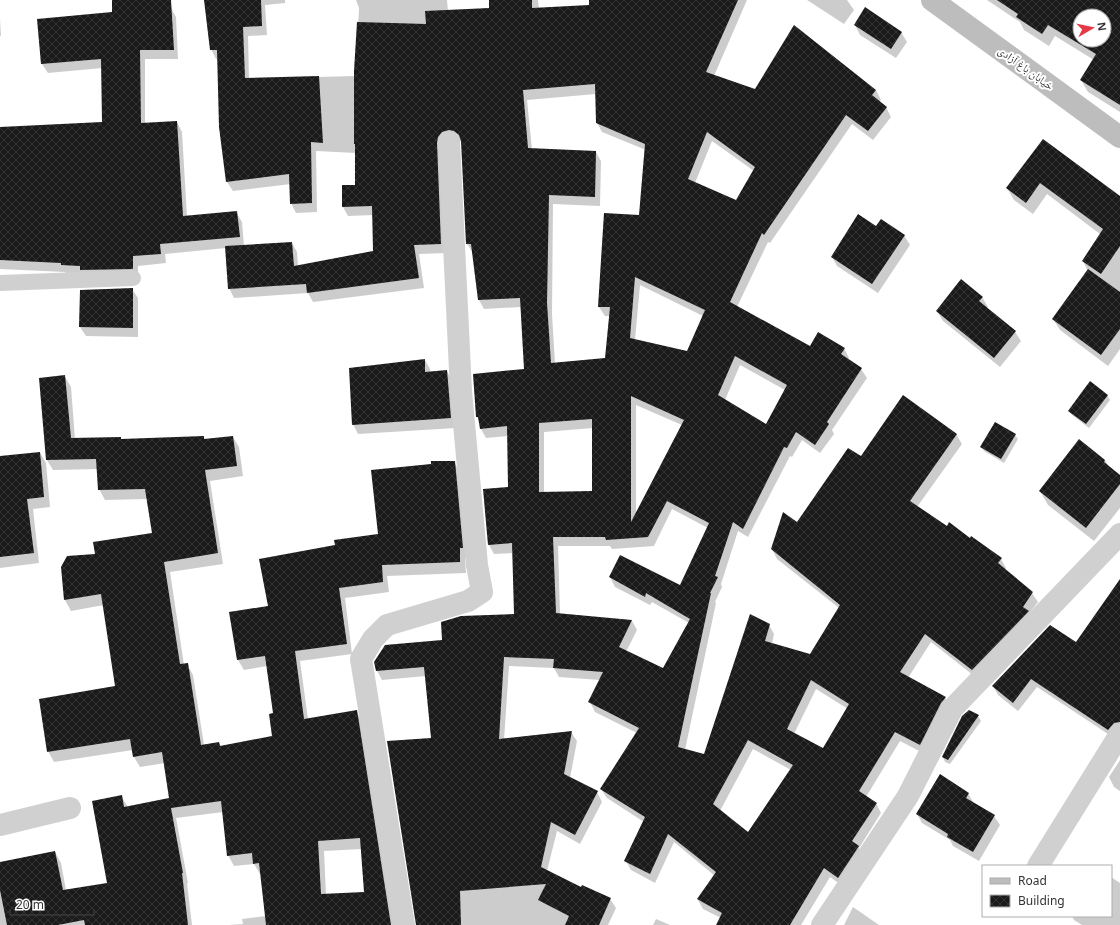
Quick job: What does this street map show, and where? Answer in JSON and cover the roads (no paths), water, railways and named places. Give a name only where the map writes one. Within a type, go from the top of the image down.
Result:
[{"type":"street","name":"خیابان باغ آزادی","points":[[932,0],[1120,137]]},
{"type":"street","points":[[404,925],[361,659],[373,640],[387,625],[468,601],[482,592],[477,565],[461,392],[449,142]]},
{"type":"street","points":[[822,925],[908,796],[952,709],[1120,534]]},
{"type":"street","points":[[1039,865],[1120,734]]},
{"type":"street","points":[[0,825],[70,808]]},
{"type":"lane","points":[[0,283],[133,278]]}]
